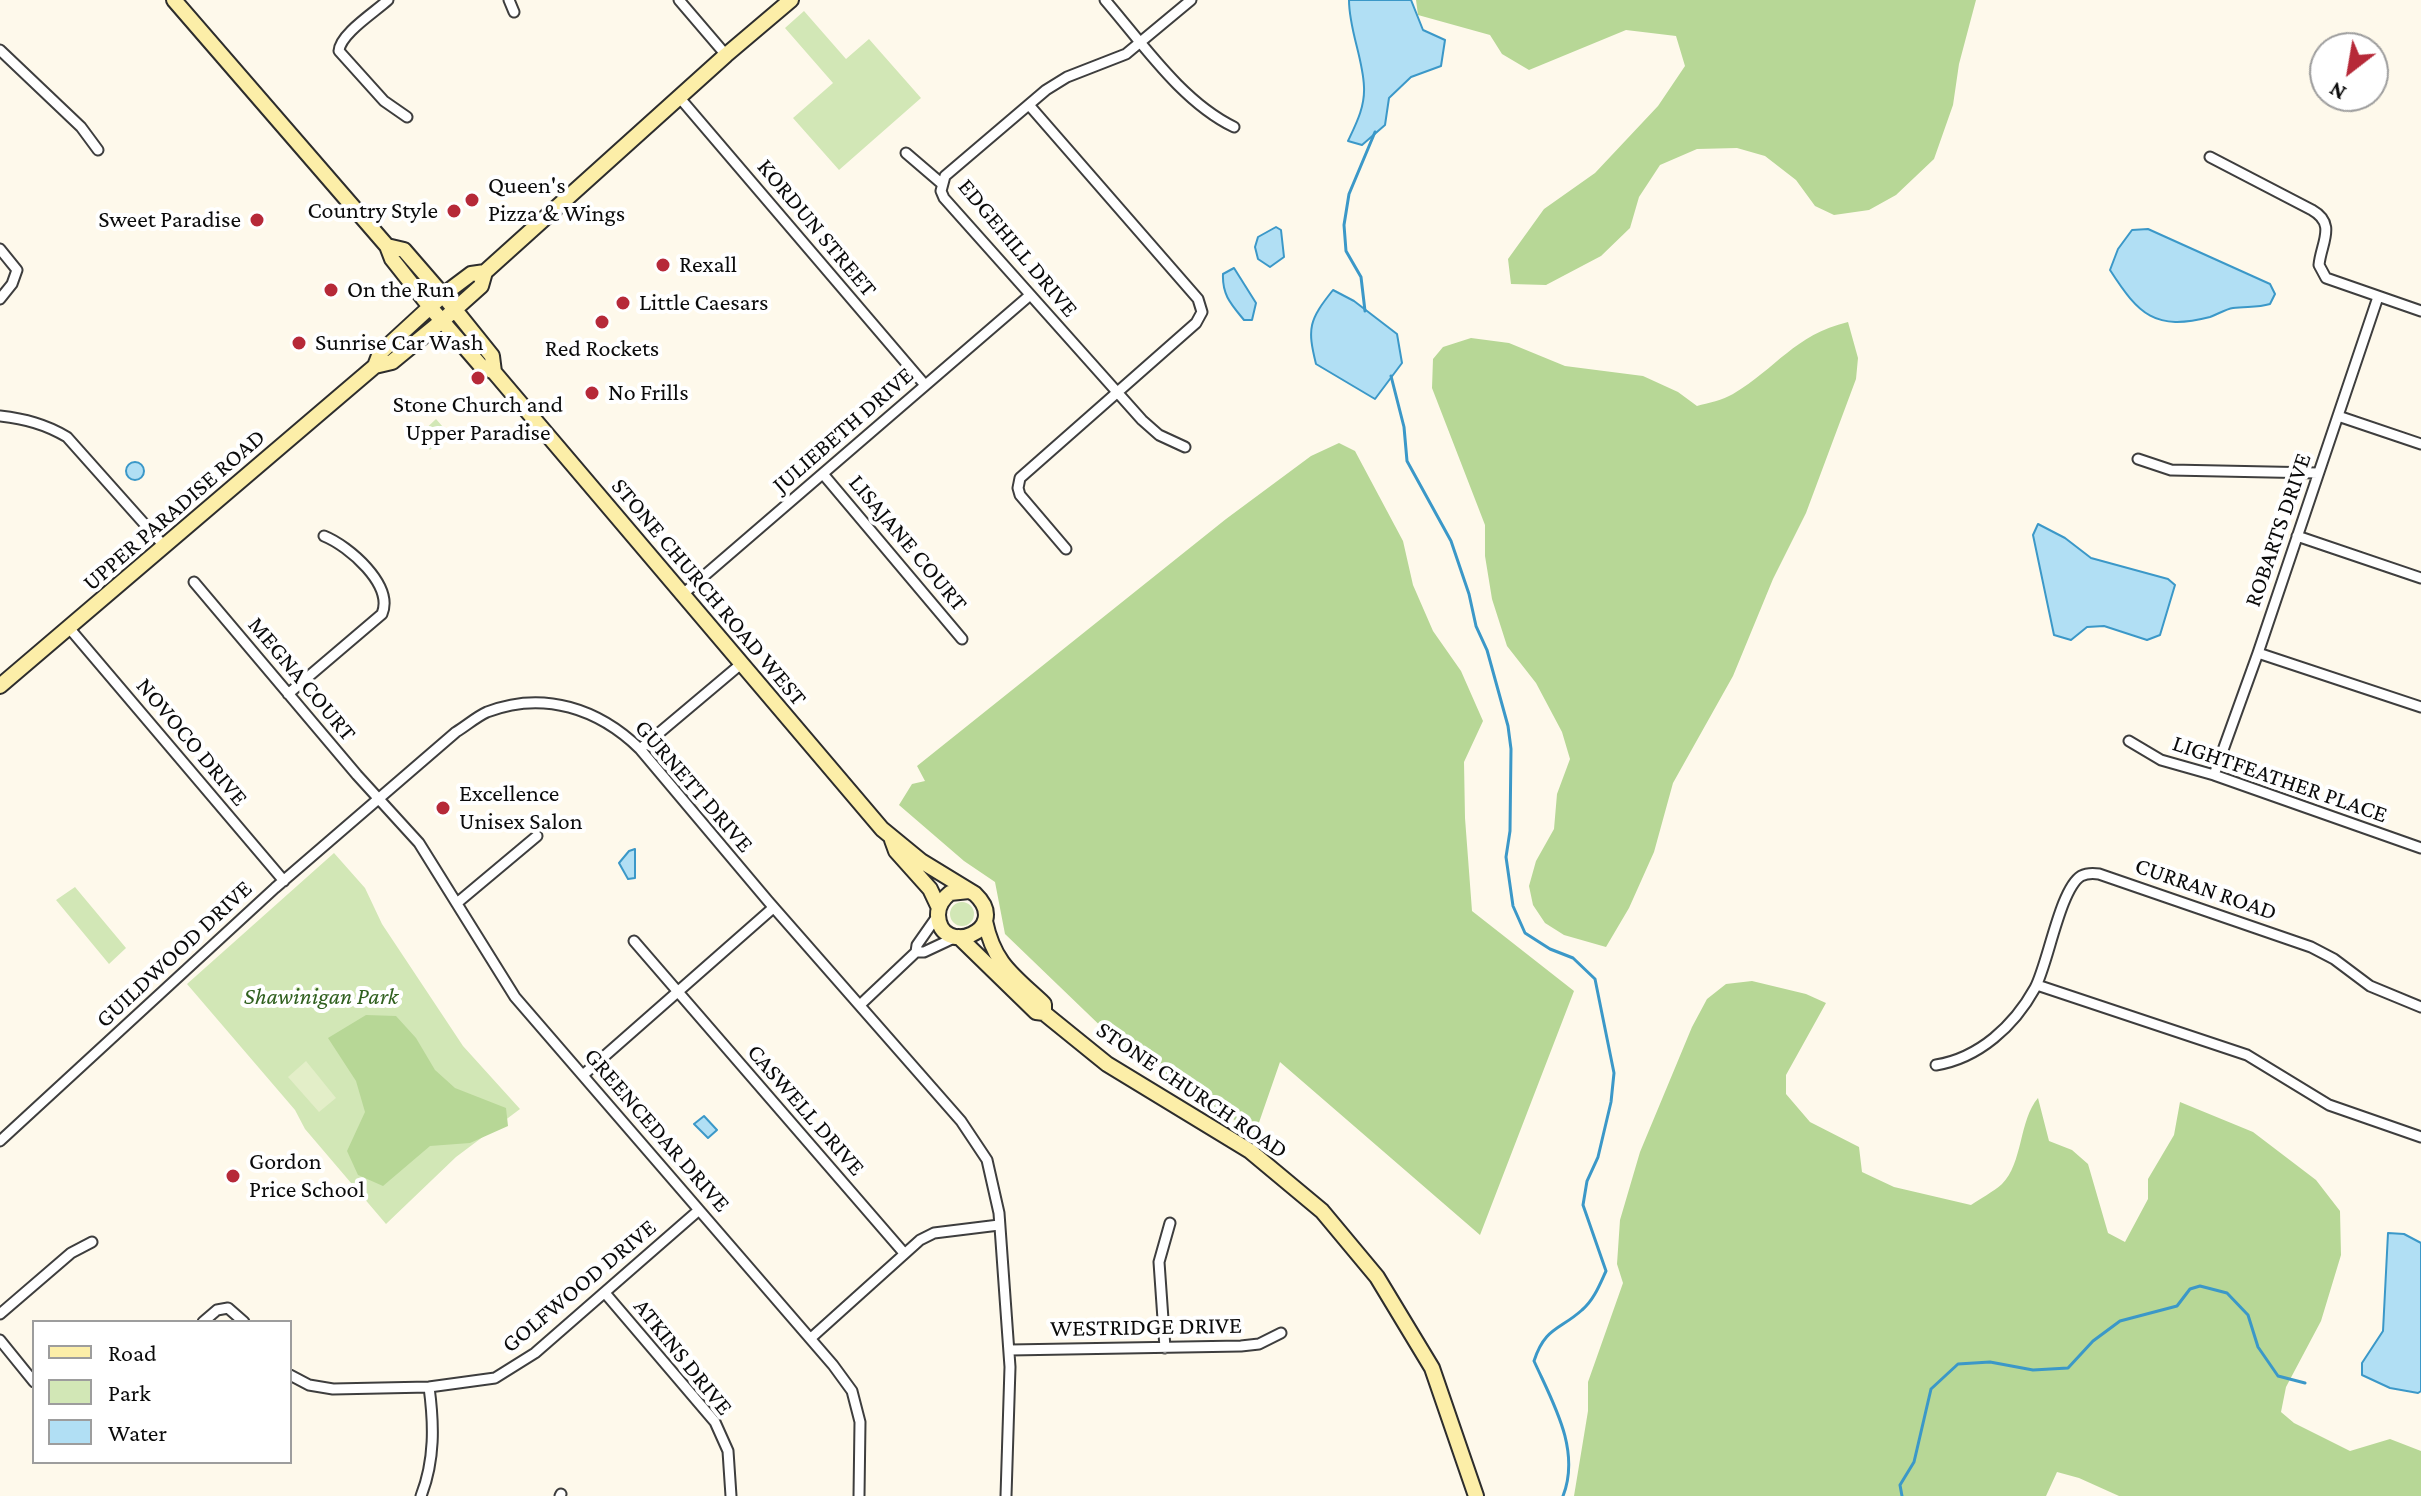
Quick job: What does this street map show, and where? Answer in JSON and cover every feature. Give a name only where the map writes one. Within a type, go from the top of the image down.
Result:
[{"type":"main road","name":"STONE CHURCH ROAD WEST","points":[[174,0],[387,246],[392,259],[430,307],[481,366],[494,372],[892,840]]},
{"type":"main road","name":"UPPER PARADISE ROAD","points":[[0,686],[375,366],[392,362],[455,310],[481,286],[485,272],[791,0]]},
{"type":"main road","name":"STONE CHURCH ROAD WEST","points":[[387,246],[404,250],[443,295],[492,356],[494,372]]},
{"type":"main road","name":"UPPER PARADISE ROAD","points":[[375,366],[380,353],[443,295],[471,274],[485,272]]},
{"type":"main road","points":[[892,840],[983,902],[985,921],[975,934],[957,937],[945,930],[925,881],[896,851],[892,840]]},
{"type":"main road","points":[[938,911],[950,893],[969,891]]},
{"type":"main road","name":"STONE CHURCH ROAD","points":[[985,921],[989,944],[995,955],[1044,1004],[1044,1013]]},
{"type":"main road","name":"STONE CHURCH ROAD","points":[[957,937],[1036,1012],[1044,1013],[1107,1064],[1250,1151],[1322,1211],[1377,1277],[1432,1368],[1476,1496]]},
{"type":"street","points":[[388,0],[344,37],[338,46],[339,51],[384,101],[407,117]]},
{"type":"street","points":[[509,0],[514,12]]},
{"type":"street","points":[[679,0],[726,55]]},
{"type":"street","points":[[1105,0],[1192,99],[1214,118],[1234,127]]},
{"type":"street","name":"EDGEHILL DRIVE","points":[[1185,447],[1151,429],[944,198],[941,183],[945,176],[1046,90],[1067,77],[1111,62],[1141,42],[1191,0]]},
{"type":"street","points":[[0,50],[81,127],[98,150]]},
{"type":"street","name":"KORDUN STREET","points":[[679,97],[925,385]]},
{"type":"street","points":[[1029,105],[1198,299],[1202,312],[1196,323],[1019,480],[1020,495],[1066,549]]},
{"type":"street","points":[[906,153],[941,183]]},
{"type":"street","points":[[2210,157],[2319,213],[2327,224],[2319,260],[2324,275],[2330,281],[2421,311]]},
{"type":"street","points":[[0,249],[17,270],[12,284],[0,299]]},
{"type":"street","name":"JULIEBETH DRIVE","points":[[683,594],[1029,296]]},
{"type":"street","name":"ROBARTS DRIVE","points":[[2214,775],[2378,297]]},
{"type":"street","points":[[0,416],[50,426],[67,437],[165,547]]},
{"type":"street","points":[[2338,416],[2421,444]]},
{"type":"street","points":[[2138,459],[2171,470],[2318,473]]},
{"type":"street","name":"LISAJANE COURT","points":[[823,474],[962,639]]},
{"type":"street","points":[[288,694],[382,614],[386,603],[383,590],[356,557],[336,541],[324,536]]},
{"type":"street","points":[[2297,536],[2421,578]]},
{"type":"street","name":"MEGNA COURT","points":[[194,582],[380,801]]},
{"type":"street","name":"NOVOCO DRIVE","points":[[70,629],[284,881]]},
{"type":"street","points":[[2258,653],[2421,707]]},
{"type":"street","points":[[640,749],[741,664]]},
{"type":"street","name":"GURNETT DRIVE","points":[[380,801],[456,732],[485,713],[513,704],[573,708],[621,730],[640,749],[773,908],[861,1004],[961,1121],[987,1160],[999,1225],[1010,1350],[1006,1496]]},
{"type":"street","name":"LIGHTFEATHER PLACE","points":[[2129,741],[2161,760],[2214,775],[2421,848]]},
{"type":"street","name":"GUILDWOOD DRIVE","points":[[0,1140],[284,881],[380,801]]},
{"type":"street","name":"GREENCEDAR DRIVE","points":[[380,801],[419,843],[515,997],[811,1338],[852,1391],[860,1422],[859,1496]]},
{"type":"street","points":[[457,903],[537,836]]},
{"type":"street","name":"CURRAN ROAD","points":[[2037,985],[2067,895],[2079,877],[2089,873],[2311,947],[2334,959],[2370,986],[2421,1007]]},
{"type":"street","points":[[583,1075],[773,908]]},
{"type":"street","points":[[861,1004],[916,952],[917,945],[938,911]]},
{"type":"street","points":[[916,952],[924,952],[957,937]]},
{"type":"street","name":"CASWELL DRIVE","points":[[634,941],[904,1253]]},
{"type":"street","points":[[1936,1065],[1952,1063],[1974,1053],[2000,1033],[2037,985],[2255,1058],[2329,1105],[2421,1137]]},
{"type":"street","name":"GOLFWOOD DRIVE","points":[[292,1376],[309,1385],[333,1389],[429,1387],[495,1378],[515,1368],[699,1210]]},
{"type":"street","points":[[1165,1348],[1159,1262],[1170,1223]]},
{"type":"street","points":[[811,1338],[920,1240],[934,1233],[999,1225]]},
{"type":"street","points":[[0,1314],[71,1253],[92,1242]]},
{"type":"street","name":"ATKINS DRIVE","points":[[605,1293],[715,1422],[728,1451],[731,1496]]},
{"type":"street","points":[[205,1320],[217,1310],[228,1308],[242,1320]]},
{"type":"street","name":"WESTRIDGE DRIVE","points":[[1010,1350],[1259,1344],[1281,1333]]},
{"type":"street","points":[[0,1340],[32,1380]]},
{"type":"street","points":[[421,1496],[428,1479],[433,1438],[429,1387]]},
{"type":"green space","points":[[1416,0],[1976,0],[1959,64],[1953,105],[1934,159],[1896,195],[1869,210],[1834,215],[1815,206],[1796,180],[1765,156],[1737,148],[1697,149],[1660,165],[1639,197],[1630,228],[1601,256],[1546,285],[1511,284],[1508,259],[1544,209],[1595,173],[1658,106],[1685,66],[1676,36],[1626,30],[1529,70],[1502,54],[1490,35],[1418,15]]},
{"type":"green space","points":[[804,11],[846,59],[869,39],[921,98],[839,170],[793,118],[833,83],[785,28]]},
{"type":"green space","points":[[1848,322],[1858,358],[1856,379],[1806,513],[1773,579],[1733,676],[1673,783],[1654,852],[1629,908],[1606,947],[1564,935],[1545,923],[1533,905],[1529,886],[1536,861],[1554,829],[1557,794],[1570,759],[1562,732],[1536,683],[1507,646],[1492,599],[1485,556],[1485,525],[1432,388],[1433,359],[1443,347],[1471,338],[1509,343],[1565,366],[1643,376],[1678,392],[1697,406],[1733,394],[1813,335]]},
{"type":"green space","points":[[436,419],[449,434],[430,450],[418,436]]},
{"type":"green space","points":[[1339,443],[1355,451],[1403,541],[1413,585],[1433,631],[1461,671],[1483,721],[1464,762],[1472,911],[1574,991],[1480,1235],[1280,1062],[1255,1134],[1112,1037],[1005,934],[995,882],[964,861],[899,805],[912,784],[925,781],[917,766],[1226,519],[1311,456]]},
{"type":"green space","name":"Shawinigan Park","points":[[334,853],[365,888],[382,924],[463,1046],[520,1109],[456,1157],[386,1224],[305,1129],[295,1110],[187,984]]},
{"type":"green space","points":[[75,887],[126,948],[109,964],[56,900]]},
{"type":"green space","points":[[962,902],[971,905],[974,914],[971,923],[962,926],[953,923],[950,914],[953,905]]},
{"type":"green space","points":[[1752,981],[1806,994],[1826,1003],[1786,1075],[1786,1094],[1810,1122],[1859,1147],[1862,1172],[1894,1187],[1971,1205],[2002,1184],[2009,1175],[2027,1118],[2038,1098],[2049,1141],[2072,1150],[2088,1164],[2108,1233],[2125,1242],[2148,1199],[2148,1179],[2174,1135],[2180,1102],[2253,1132],[2316,1180],[2340,1211],[2341,1255],[2321,1321],[2286,1387],[2281,1412],[2294,1423],[2350,1451],[2390,1439],[2421,1451],[2421,1496],[2119,1496],[2057,1472],[2046,1496],[1574,1496],[1588,1411],[1588,1382],[1623,1283],[1617,1264],[1620,1220],[1640,1152],[1692,1027],[1707,999],[1726,984]]},
{"type":"green space","points":[[366,1015],[396,1016],[416,1038],[435,1070],[455,1088],[506,1108],[508,1126],[470,1143],[430,1146],[383,1186],[358,1175],[347,1151],[365,1112],[356,1081],[328,1038]]},
{"type":"green space","points":[[306,1061],[336,1098],[319,1112],[288,1077]]},
{"type":"water","points":[[1349,0],[1411,0],[1423,30],[1445,40],[1441,66],[1411,77],[1389,98],[1385,125],[1362,145],[1348,141],[1364,94]]},
{"type":"water","points":[[1276,227],[1281,230],[1284,257],[1270,267],[1258,259],[1255,247],[1258,237]]},
{"type":"water","points":[[2148,229],[2270,284],[2275,294],[2270,304],[2230,309],[2191,321],[2175,322],[2150,316],[2130,298],[2110,270],[2118,249],[2132,230]]},
{"type":"water","points":[[1234,268],[1256,303],[1252,320],[1244,320],[1226,294],[1223,274]]},
{"type":"water","points":[[1333,290],[1354,301],[1397,334],[1402,363],[1375,399],[1316,364],[1311,341],[1312,325]]},
{"type":"water","points":[[135,462],[144,471],[135,480],[126,471]]},
{"type":"water","points":[[2038,524],[2065,538],[2091,558],[2168,579],[2175,585],[2160,635],[2147,640],[2104,626],[2087,627],[2071,640],[2054,635],[2033,535]]},
{"type":"water","points":[[635,849],[635,878],[628,879],[619,863],[629,851]]},
{"type":"water","points":[[704,1116],[717,1130],[708,1138],[694,1124]]},
{"type":"water","points":[[2388,1233],[2404,1234],[2421,1243],[2421,1391],[2418,1393],[2390,1388],[2362,1375],[2362,1363],[2383,1331]]},
{"type":"waterway","points":[[1365,311],[1361,277],[1346,251],[1344,225],[1349,194],[1375,132]]},
{"type":"waterway","points":[[1391,376],[1404,427],[1407,461],[1451,541],[1508,726],[1511,749],[1510,831],[1506,857],[1513,906],[1525,933],[1550,949],[1573,958],[1595,979],[1614,1073],[1611,1102],[1598,1157],[1587,1181],[1583,1205],[1606,1271],[1590,1302],[1548,1335],[1534,1361],[1567,1444],[1568,1479],[1563,1496]]},
{"type":"waterway","points":[[1902,1496],[1900,1485],[1914,1462],[1931,1389],[1958,1364],[1990,1362],[2033,1370],[2068,1368],[2093,1341],[2120,1321],[2177,1306],[2190,1289],[2200,1286],[2227,1293],[2248,1315],[2258,1347],[2278,1376],[2305,1383]]},
{"type":"place","name":"Queen's Pizza & Wings","points":[[472,200]]},
{"type":"place","name":"Country Style","points":[[454,211]]},
{"type":"place","name":"Sweet Paradise","points":[[257,220]]},
{"type":"place","name":"Rexall","points":[[663,265]]},
{"type":"place","name":"On the Run","points":[[331,290]]},
{"type":"place","name":"Little Caesars","points":[[623,303]]},
{"type":"place","name":"Red Rockets","points":[[602,322]]},
{"type":"place","name":"Sunrise Car Wash","points":[[299,343]]},
{"type":"place","name":"Stone Church and Upper Paradise","points":[[478,378]]},
{"type":"place","name":"No Frills","points":[[592,393]]},
{"type":"place","name":"Excellence Unisex Salon","points":[[443,808]]},
{"type":"place","name":"Gordon Price School","points":[[233,1176]]}]
